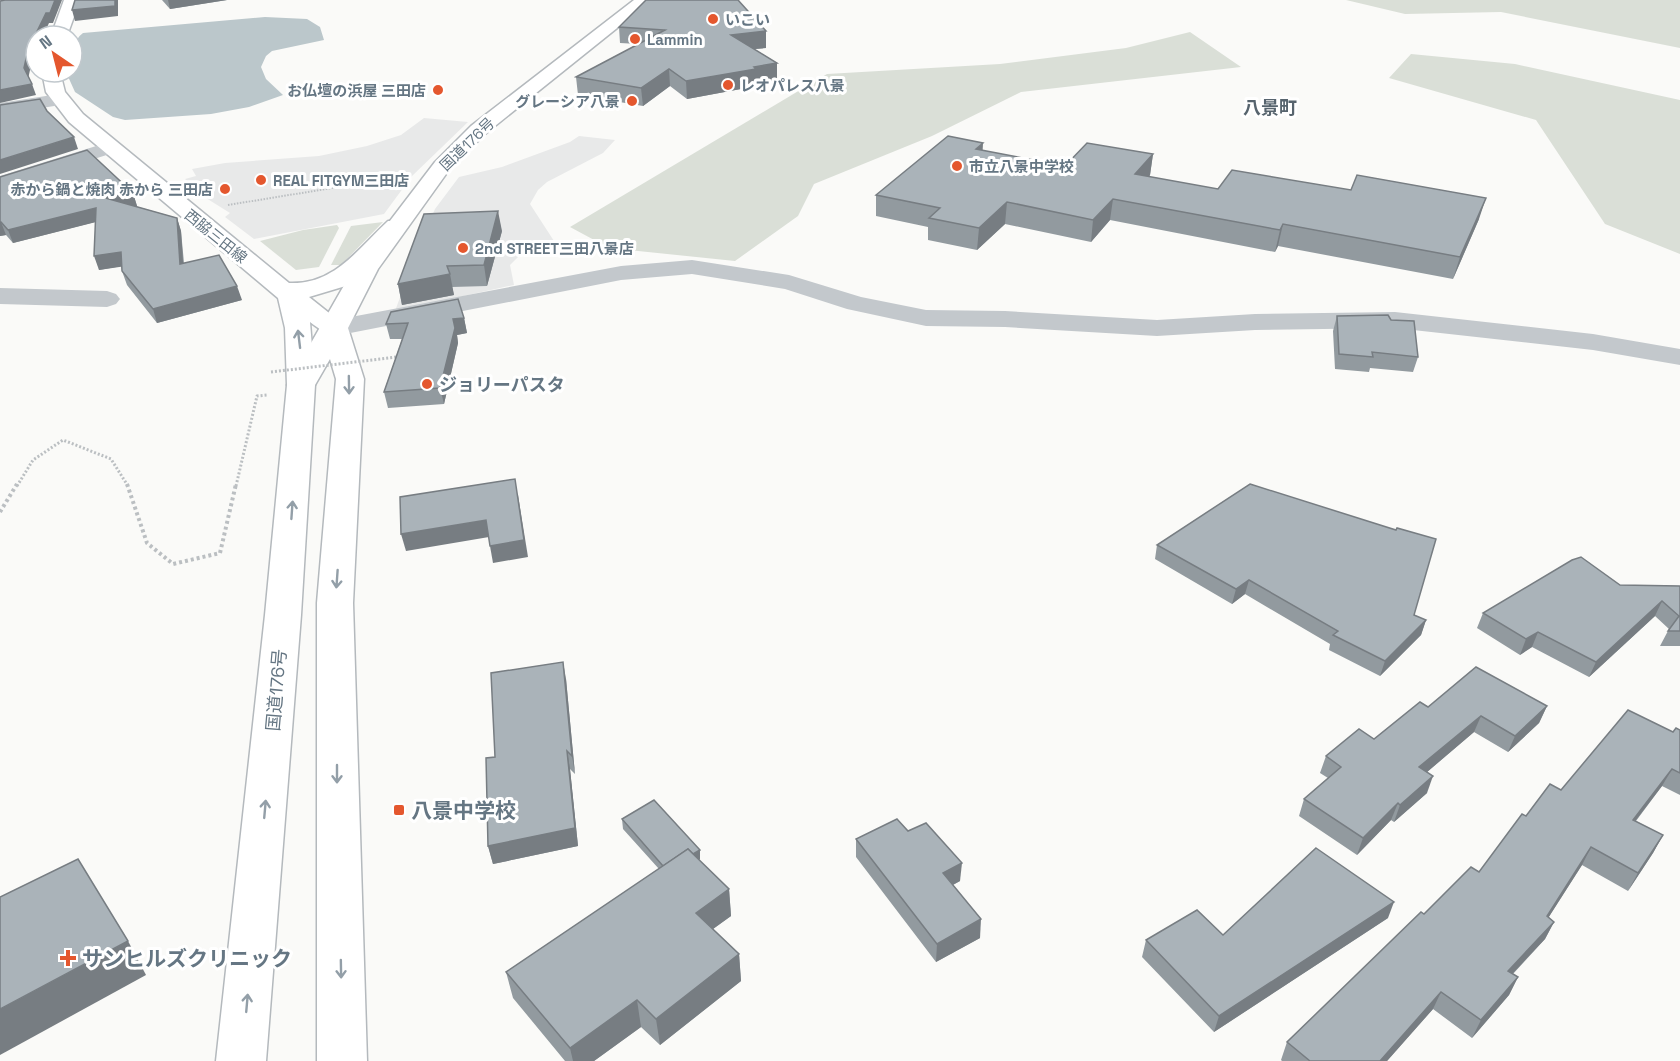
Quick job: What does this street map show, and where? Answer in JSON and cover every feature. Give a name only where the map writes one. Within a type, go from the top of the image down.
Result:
[{"type":"main road","points":[[63,24],[72,0]]},
{"type":"main road","name":"国道176号","points":[[241,1061],[283,615],[286,378],[335,328],[366,268],[442,165],[478,130],[644,0]]},
{"type":"main road","points":[[52,84],[59,100]]},
{"type":"main road","name":"西脇三田線","points":[[59,100],[109,148],[285,292],[335,328]]},
{"type":"main road","points":[[286,378],[298,332],[294,307],[285,292],[304,291],[330,285],[340,280],[401,222]]},
{"type":"main road","points":[[335,328],[350,379],[335,603],[342,1061]]},
{"type":"street","points":[[0,109],[59,100]]},
{"type":"street","points":[[0,183],[109,148]]},
{"type":"street","points":[[335,328],[621,273],[692,267],[789,282],[856,304],[926,318],[1005,319],[1157,328],[1255,322],[1395,320],[1593,342],[1680,357]]},
{"type":"street","points":[[0,296],[107,299]]},
{"type":"path","points":[[218,207],[375,181],[400,173],[409,174]]},
{"type":"path","points":[[286,378],[408,356]]},
{"type":"path","points":[[0,512],[33,460],[63,440],[111,459],[131,491],[147,543],[173,564],[220,553],[257,396]]},
{"type":"shaded area","points":[[1346,0],[1680,0],[1680,48],[1501,12],[1405,14]]},
{"type":"shaded area","points":[[265,17],[307,19],[320,27],[324,40],[272,51],[266,56],[261,67],[266,79],[283,95],[249,107],[211,114],[125,120],[113,117],[75,92],[71,84],[84,84],[84,33]]},
{"type":"shaded area","points":[[1190,32],[1241,67],[1021,92],[932,136],[814,184],[798,216],[735,261],[609,248],[570,227],[827,74],[1000,64],[1126,48]]},
{"type":"shaded area","points":[[1411,54],[1515,64],[1680,100],[1680,254],[1605,224],[1536,120],[1389,78]]},
{"type":"shaded area","points":[[424,118],[468,122],[412,176],[384,214],[254,239],[225,217],[230,213],[206,198],[185,179],[196,176],[192,169],[225,163],[319,156],[367,146],[401,135]]},
{"type":"shaded area","points":[[579,136],[615,140],[603,153],[547,182],[538,190],[530,204],[554,241],[521,254],[510,265],[514,285],[395,311],[435,209],[459,177],[502,167],[570,142]]},
{"type":"shaded area","points":[[383,222],[341,265],[331,265],[351,226]]},
{"type":"shaded area","points":[[337,225],[339,228],[319,267],[296,270],[260,241],[303,230]]},
{"type":"building","points":[[55,0],[50,13],[46,13],[41,24],[24,24],[24,84],[32,84],[0,90],[0,1]]},
{"type":"building","points":[[75,0],[115,0],[115,6],[72,10]]},
{"type":"building","points":[[646,0],[738,0],[766,31],[731,35],[777,63],[754,67],[756,69],[686,81],[669,69],[641,88],[576,77],[665,30],[619,27]]},
{"type":"building","points":[[40,99],[47,111],[74,137],[0,160],[0,105]]},
{"type":"building","points":[[948,136],[983,143],[976,149],[1065,166],[1087,143],[1153,154],[1135,174],[1218,189],[1232,170],[1351,190],[1357,175],[1486,198],[1460,257],[1283,224],[1280,230],[1113,199],[1093,220],[1007,202],[979,228],[929,218],[940,208],[876,195]]},
{"type":"building","points":[[87,150],[133,193],[102,197],[177,218],[180,264],[219,255],[237,286],[153,309],[122,271],[121,252],[94,256],[96,208],[8,230],[0,222],[0,177]]},
{"type":"building","points":[[498,211],[484,265],[447,266],[450,274],[398,284],[424,214]]},
{"type":"building","points":[[458,299],[464,318],[453,319],[455,328],[440,388],[384,392],[408,323],[386,324],[391,312]]},
{"type":"building","points":[[1388,315],[1391,320],[1414,321],[1418,357],[1372,352],[1373,357],[1339,354],[1337,316]]},
{"type":"building","points":[[515,479],[524,540],[490,546],[486,520],[401,534],[400,497]]},
{"type":"building","points":[[1250,484],[1396,530],[1397,528],[1436,539],[1414,615],[1426,620],[1385,661],[1333,635],[1338,631],[1249,580],[1236,589],[1157,545]]},
{"type":"building","points":[[1581,557],[1620,585],[1680,586],[1680,631],[1668,631],[1679,616],[1662,601],[1596,662],[1538,632],[1526,639],[1483,613],[1572,560]]},
{"type":"building","points":[[563,662],[572,756],[567,751],[575,828],[488,846],[486,758],[495,757],[491,673]]},
{"type":"building","points":[[1476,667],[1547,706],[1515,736],[1481,716],[1419,767],[1433,776],[1400,805],[1398,803],[1363,838],[1304,799],[1341,767],[1326,756],[1359,729],[1374,739],[1420,702],[1428,707]]},
{"type":"building","points":[[1628,710],[1673,732],[1676,728],[1680,730],[1680,773],[1672,769],[1633,820],[1663,835],[1638,873],[1591,847],[1547,916],[1554,922],[1508,971],[1518,977],[1481,1020],[1441,992],[1380,1061],[1310,1061],[1287,1042],[1421,912],[1424,914],[1471,867],[1479,872],[1522,814],[1526,816],[1550,784],[1561,790]]},
{"type":"building","points":[[654,800],[700,850],[693,854],[688,849],[663,866],[622,819]]},
{"type":"building","points":[[897,819],[908,831],[926,823],[962,863],[943,873],[981,919],[937,944],[856,839]]},
{"type":"building","points":[[1316,848],[1394,902],[1219,1016],[1146,940],[1197,910],[1223,935]]},
{"type":"building","points":[[688,849],[729,889],[696,913],[739,954],[656,1019],[637,1000],[570,1048],[506,972]]},
{"type":"building","points":[[78,859],[128,941],[0,1009],[0,897]]},
{"type":"place","name":"いこい","points":[[713,19]]},
{"type":"place","name":"Lammin","points":[[635,39]]},
{"type":"place","name":"レオパレス八景","points":[[728,85]]},
{"type":"place","name":"お仏壇の浜屋 三田店","points":[[438,90]]},
{"type":"place","name":"グレーシア八景","points":[[632,101]]},
{"type":"place","name":"市立八景中学校","points":[[957,166]]},
{"type":"place","name":"REAL FITGYM三田店","points":[[261,180]]},
{"type":"place","name":"赤から鍋と焼肉 赤から 三田店","points":[[225,189]]},
{"type":"place","name":"2nd STREET三田八景店","points":[[463,248]]},
{"type":"place","name":"ジョリーパスタ","points":[[427,384]]},
{"type":"place","name":"八景中学校","points":[[399,810]]},
{"type":"place","name":"サンヒルズクリニック","points":[[68,958]]},
{"type":"district","name":"八景町","points":[[1270,107]]}]
